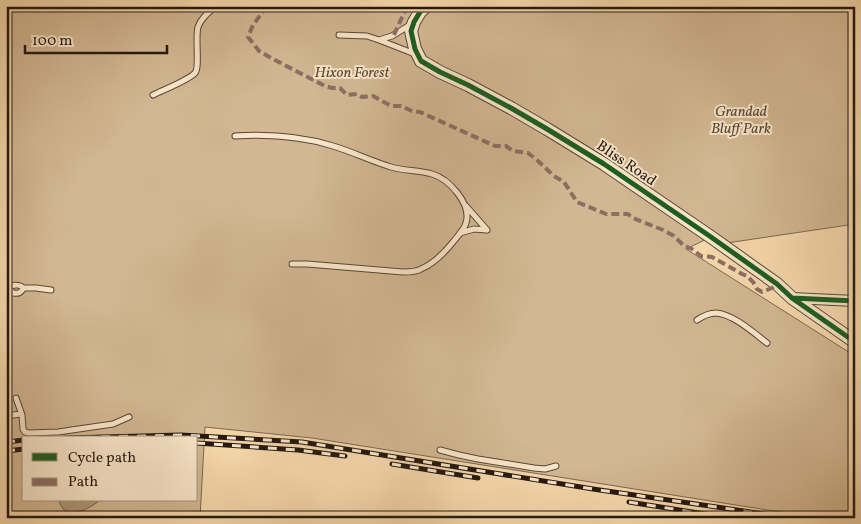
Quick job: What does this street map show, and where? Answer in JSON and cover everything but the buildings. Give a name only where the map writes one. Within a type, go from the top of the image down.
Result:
[{"type":"street","points":[[417,55],[411,31],[420,12],[426,6]]},
{"type":"street","name":"Bliss Road","points":[[417,55],[421,61],[430,67],[487,95],[604,164],[761,272],[792,298],[855,342]]},
{"type":"street","points":[[792,298],[855,302]]},
{"type":"lane","points":[[153,95],[186,79],[196,71],[198,68],[198,26],[204,17],[216,6]]},
{"type":"lane","points":[[379,40],[392,36],[414,22]]},
{"type":"lane","points":[[339,35],[367,36],[417,55]]},
{"type":"lane","points":[[235,136],[255,135],[306,139],[334,146],[393,168],[434,175],[447,182],[457,192],[487,230],[474,228],[460,233]]},
{"type":"lane","points":[[292,264],[403,272],[421,270],[446,251],[460,233],[466,223],[464,203]]},
{"type":"lane","points":[[24,288],[52,290]]},
{"type":"lane","points":[[697,320],[715,313],[721,314],[742,324],[767,343]]},
{"type":"lane","points":[[16,398],[23,429],[29,433],[58,432],[113,424],[129,417]]},
{"type":"lane","points":[[6,416],[21,414]]},
{"type":"lane","points":[[440,450],[459,456],[534,468],[545,469],[556,466]]},
{"type":"green space","points":[[6,6],[855,6],[855,224],[720,244],[711,237],[686,249],[855,356],[855,518],[818,518],[312,438],[205,427],[200,518],[6,518]]},
{"type":"shaded area","points":[[59,502],[98,502],[86,509],[71,514],[63,509]]},
{"type":"railway","points":[[142,436],[181,435],[302,442],[593,489],[792,518]]},
{"type":"railway","points":[[6,442],[22,440]]},
{"type":"railway","points":[[198,443],[298,450],[345,456]]},
{"type":"railway","points":[[6,451],[22,449]]},
{"type":"railway","points":[[392,464],[478,478]]},
{"type":"railway","points":[[629,502],[730,518]]},
{"type":"marked path","points":[[267,6],[253,25],[248,37],[259,51],[275,60],[325,86],[340,88],[347,95],[373,96],[391,106],[401,106],[420,112],[495,146],[506,146],[513,151],[528,153],[554,176],[564,182],[577,202],[606,214],[628,214],[633,218],[663,230],[701,256],[712,257],[747,276],[757,289],[762,292],[777,284]]},
{"type":"marked path","points":[[394,35],[407,6]]},
{"type":"cycle path","points":[[426,6],[420,12],[411,31],[415,49],[421,61],[511,108],[604,164],[711,237],[777,284],[792,298],[855,342]]},
{"type":"cycle path","points":[[792,298],[855,301]]},
{"type":"park label","name":"Hixon Forest","points":[[352,73]]},
{"type":"park label","name":"Grandad Bluff Park","points":[[741,120]]}]
